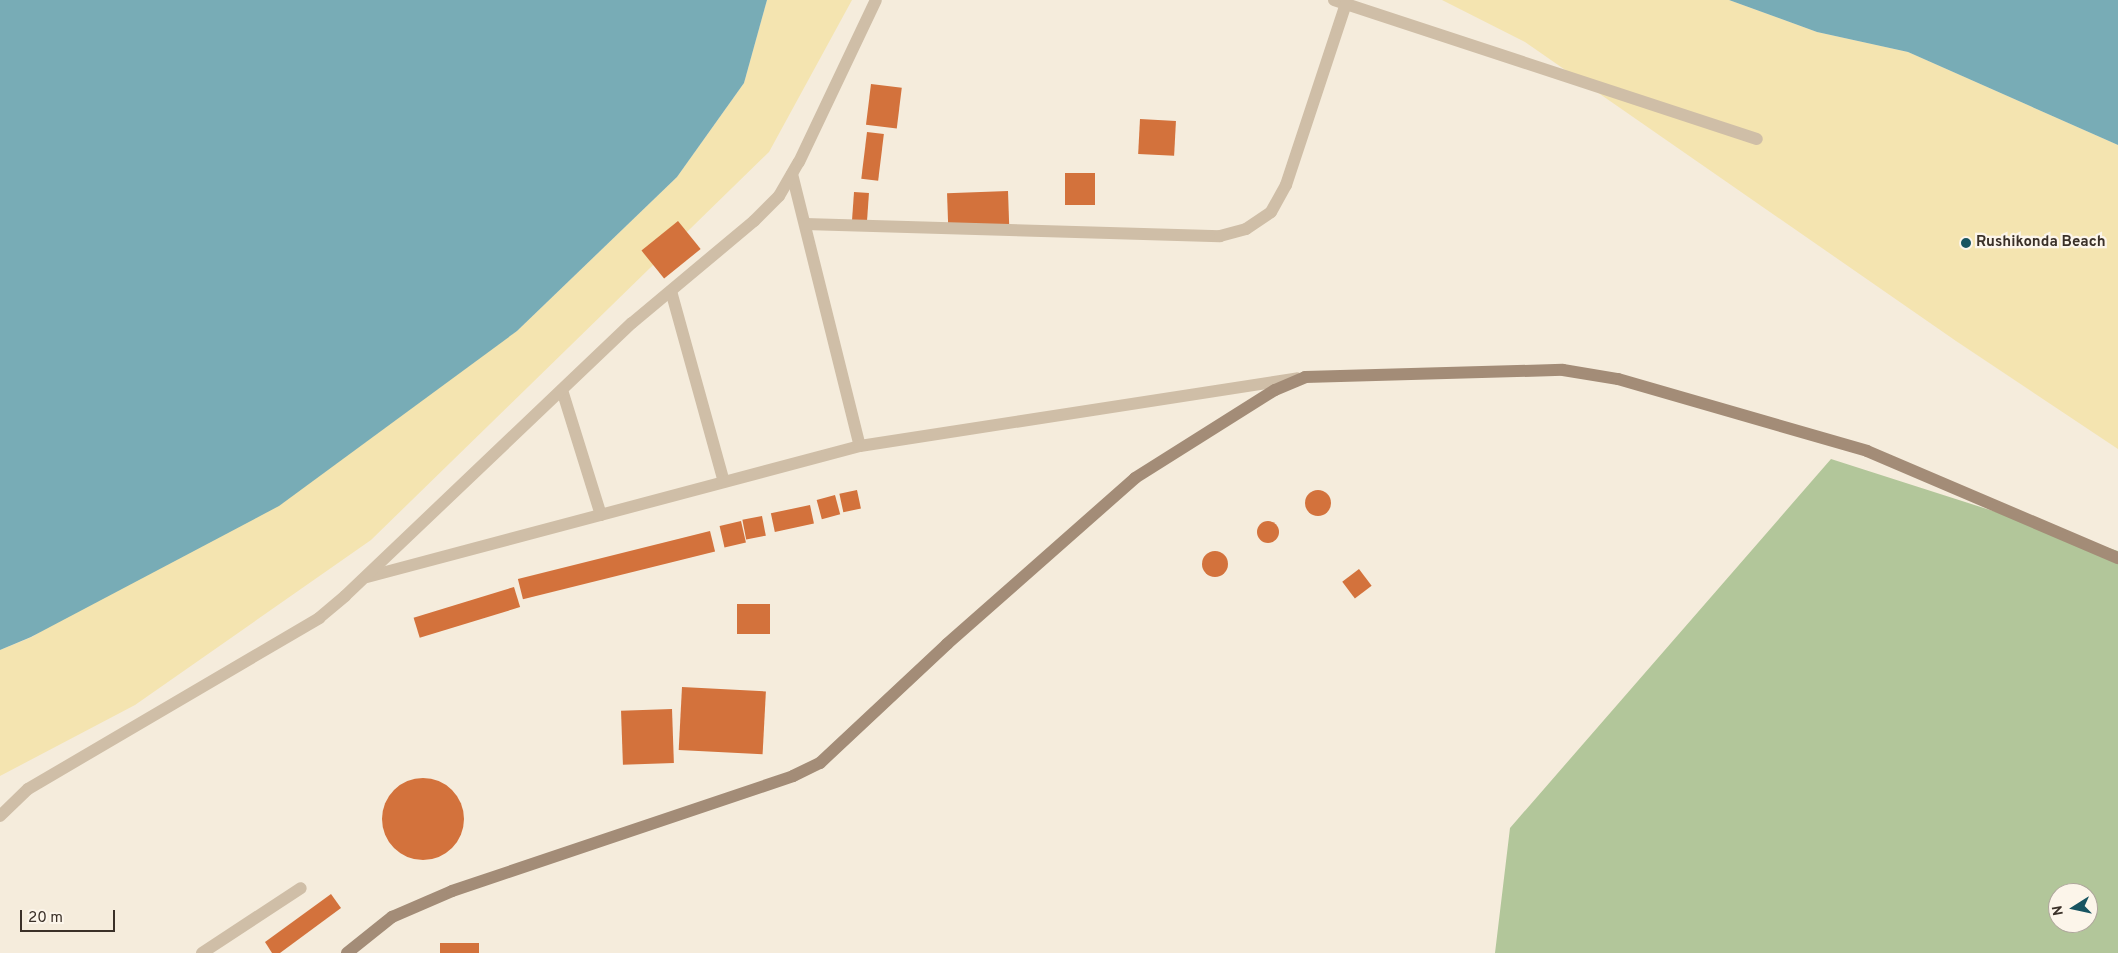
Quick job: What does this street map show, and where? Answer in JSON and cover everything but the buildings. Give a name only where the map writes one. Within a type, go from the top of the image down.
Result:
[{"type":"street","points":[[347,953],[392,918],[452,891],[793,776],[820,763],[947,644],[1135,478],[1275,390],[1305,377],[1563,370],[1618,379],[1867,451],[2118,558]]},
{"type":"lane","points":[[0,816],[28,789],[319,618],[364,578],[632,323],[754,221],[779,196],[792,174],[876,0]]},
{"type":"lane","points":[[1334,0],[1757,139]]},
{"type":"lane","points":[[804,224],[1220,236],[1246,229],[1271,212],[1286,185],[1346,4]]},
{"type":"lane","points":[[792,174],[860,446]]},
{"type":"lane","points":[[671,291],[724,482]]},
{"type":"lane","points":[[364,578],[860,446],[1305,377]]},
{"type":"lane","points":[[562,390],[601,515]]},
{"type":"lane","points":[[202,953],[300,888]]},
{"type":"green space","points":[[1831,459],[2118,551],[2118,953],[1495,953],[1510,828]]},
{"type":"sand","points":[[767,0],[852,0],[769,152],[371,540],[135,705],[0,776],[0,650],[32,637],[517,331],[677,177],[744,83]]},
{"type":"sand","name":"Rushikonda Beach","points":[[1442,0],[1729,0],[1817,32],[1908,52],[2118,145],[2118,449],[1956,341],[1525,42]]},
{"type":"water","points":[[0,0],[767,0],[744,83],[677,177],[517,331],[279,506],[31,637],[0,650]]},
{"type":"water","points":[[1729,0],[2118,0],[2118,145],[1908,52],[1817,32]]},
{"type":"place","name":"Rushikonda Beach","points":[[1966,243]]}]
